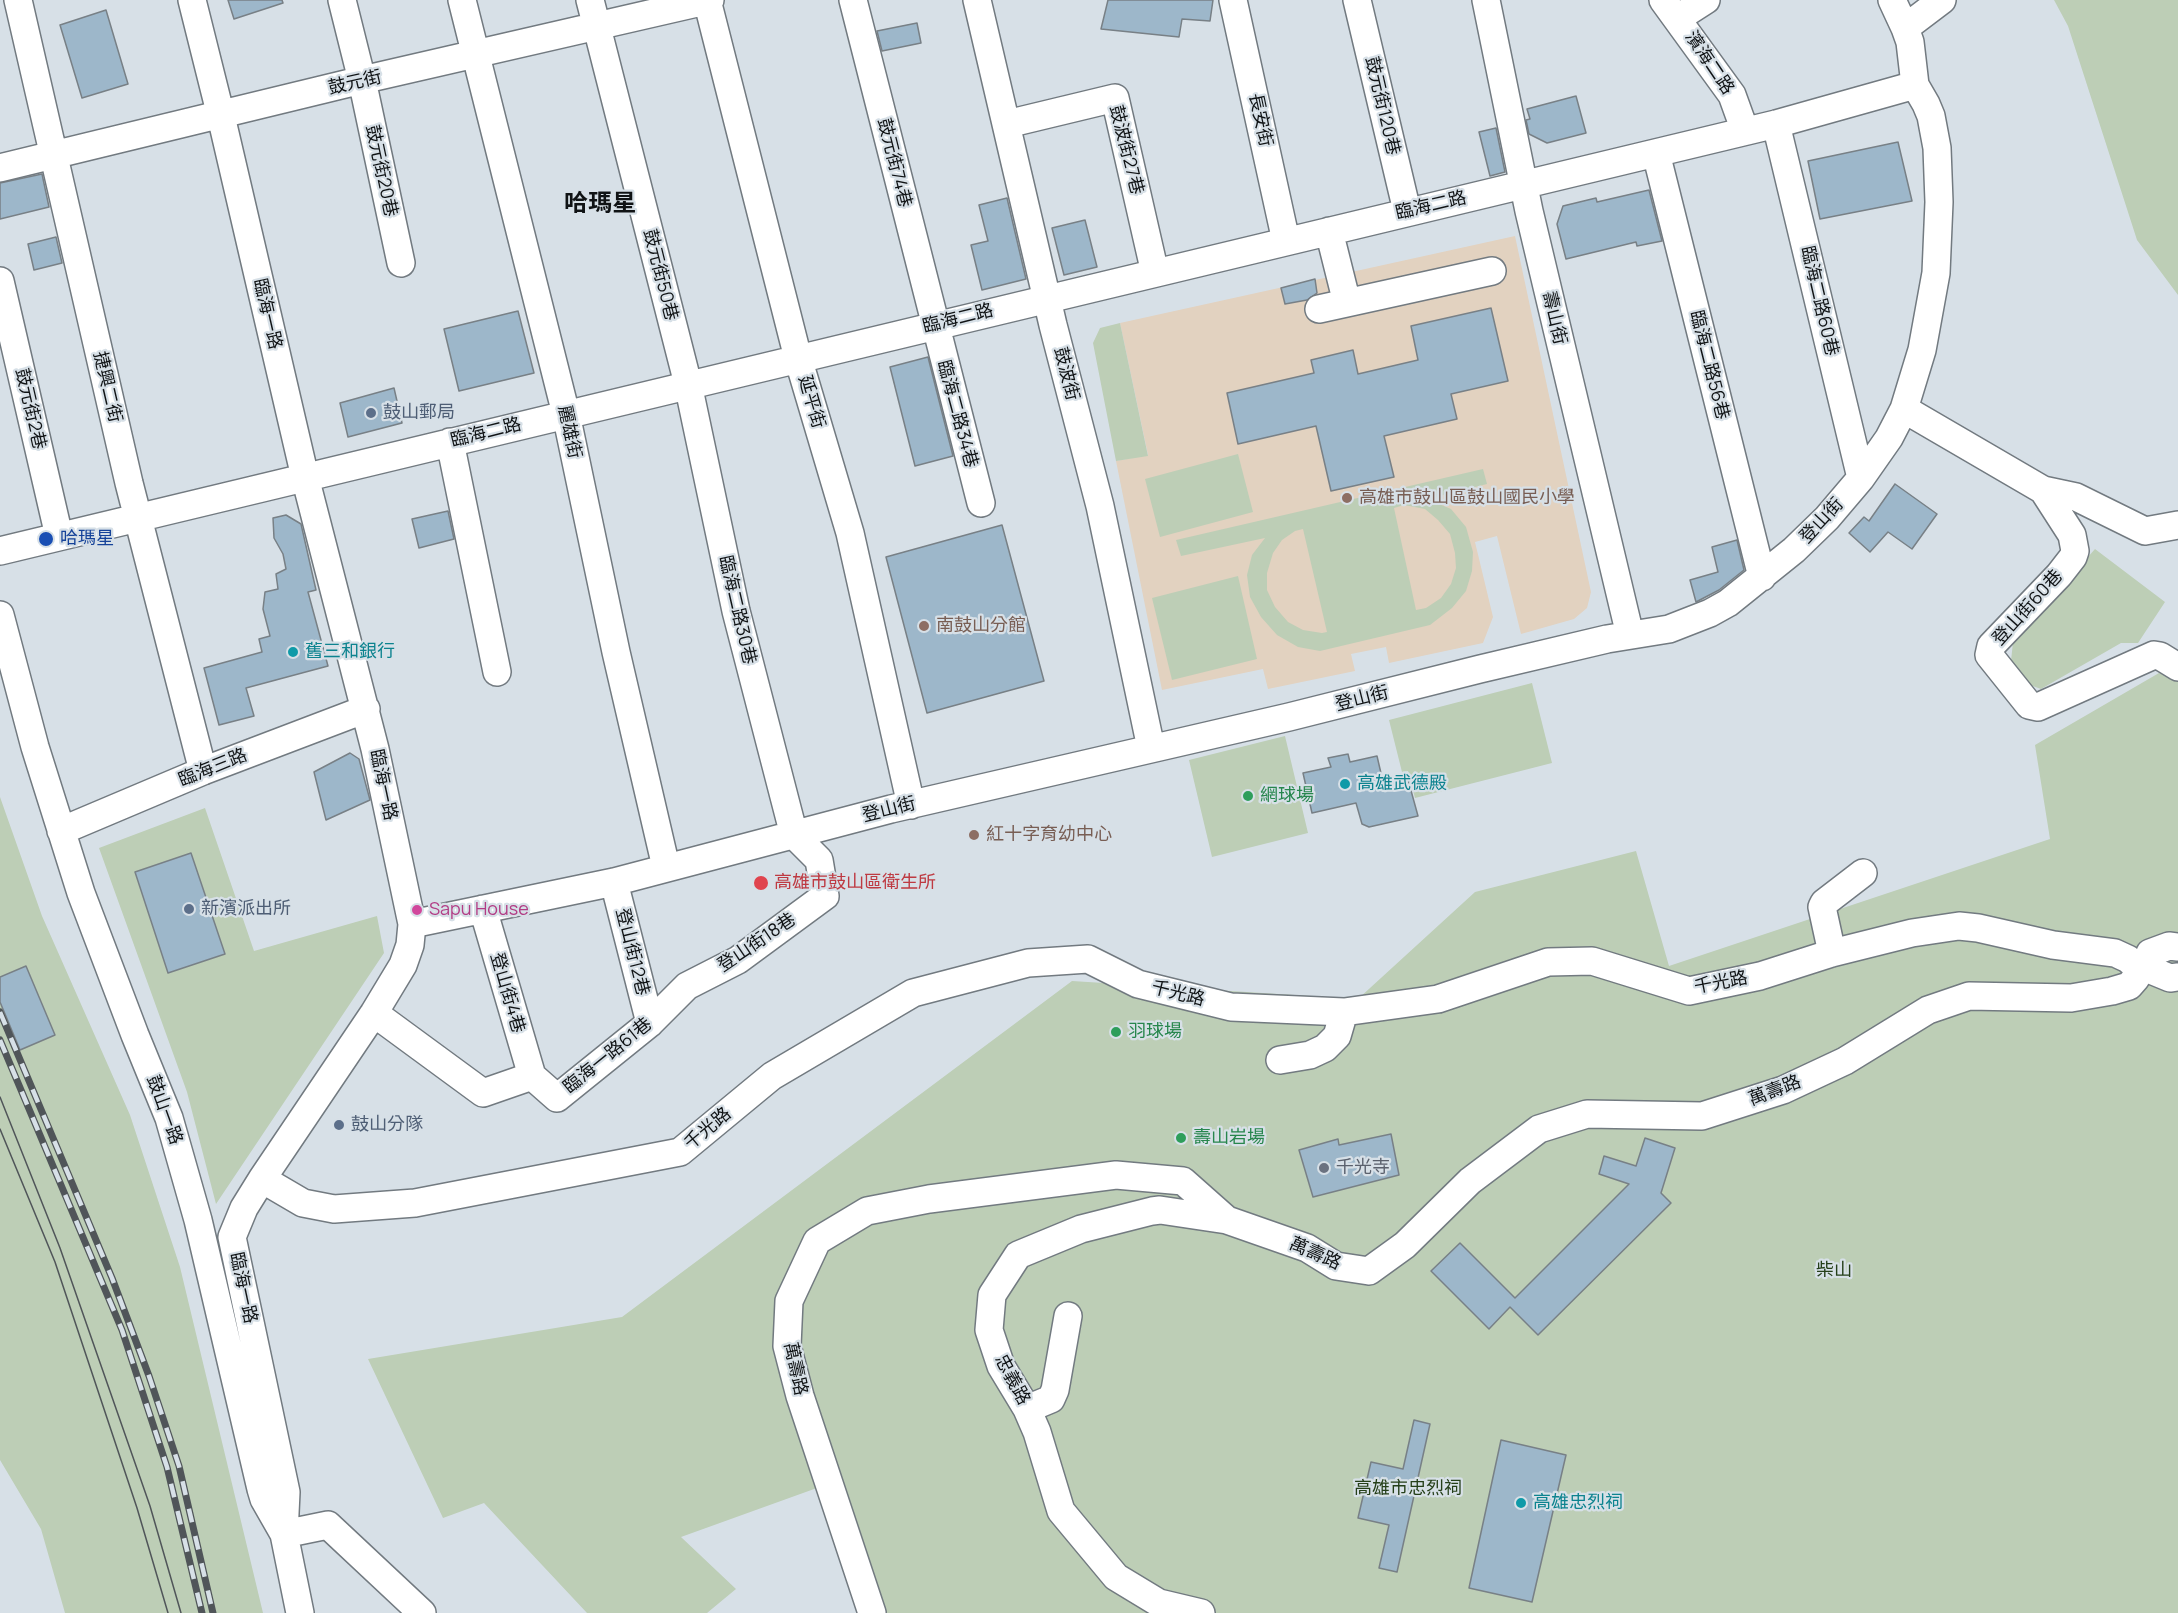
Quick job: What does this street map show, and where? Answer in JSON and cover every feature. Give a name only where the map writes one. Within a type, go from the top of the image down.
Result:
[{"type":"street","name":"捷興二街","points":[[18,0],[138,518],[203,771]]},
{"type":"street","name":"臨海一路","points":[[192,0],[305,477],[366,709],[412,924],[410,945],[403,965],[374,1013],[262,1179],[244,1208],[232,1238],[286,1492],[284,1534]]},
{"type":"street","name":"鼓元街20巷","points":[[342,0],[362,80],[401,262]]},
{"type":"street","name":"麗雄街","points":[[462,0],[566,414],[616,652],[666,867]]},
{"type":"street","name":"鼓元街50巷","points":[[590,0],[687,384]]},
{"type":"street","name":"鼓元街","points":[[0,168],[362,80],[475,56],[708,0]]},
{"type":"street","name":"延平街","points":[[708,0],[798,358],[850,533],[911,805]]},
{"type":"street","name":"鼓元街74巷","points":[[853,0],[934,325]]},
{"type":"street","name":"鼓波街","points":[[977,0],[1008,124],[1047,298],[1100,506],[1151,748]]},
{"type":"street","name":"長安街","points":[[1233,0],[1286,241]]},
{"type":"street","name":"鼓元街120巷","points":[[1357,0],[1407,211]]},
{"type":"street","name":"壽山街","points":[[1486,0],[1523,185],[1630,635]]},
{"type":"street","points":[[1670,9],[1706,0]]},
{"type":"street","points":[[1892,0],[1910,42],[1915,85]]},
{"type":"street","points":[[1905,28],[1942,0]]},
{"type":"street","name":"濱海二路","points":[[1670,9],[1732,95],[1745,131]]},
{"type":"street","name":"臨海二路","points":[[0,551],[1776,124],[1915,85]]},
{"type":"street","name":"登山街","points":[[412,924],[614,882],[911,805],[1289,717],[1480,669],[1630,635],[1669,629],[1710,613],[1728,603],[1762,577],[1827,518],[1861,478],[1889,438],[1904,409],[1922,350],[1936,273],[1940,202],[1937,148],[1931,116],[1915,85]]},
{"type":"street","name":"鼓波街27巷","points":[[1008,124],[1115,98],[1155,273]]},
{"type":"street","name":"臨海二路60巷","points":[[1776,124],[1861,478]]},
{"type":"street","name":"臨海二路56巷","points":[[1656,153],[1762,577]]},
{"type":"street","points":[[1329,231],[1347,303]]},
{"type":"street","points":[[1319,309],[1492,271]]},
{"type":"street","name":"鼓元街2巷","points":[[0,281],[59,536]]},
{"type":"street","name":"臨海二路34巷","points":[[934,325],[981,503]]},
{"type":"street","name":"臨海二路30巷","points":[[687,384],[736,611],[794,835]]},
{"type":"street","name":"登山街60巷","points":[[1904,409],[2043,490],[2076,497],[2145,531],[2178,525]]},
{"type":"street","points":[[450,442],[497,672]]},
{"type":"street","name":"登山街60巷","points":[[2043,490],[2072,535],[2075,550],[2073,557],[2059,575],[1991,646],[1989,655],[2029,705],[2037,707],[2154,655],[2178,667]]},
{"type":"street","name":"鼓山一路","points":[[0,615],[35,747],[81,893],[169,1118],[198,1220],[261,1489],[264,1499],[284,1534],[300,1613]]},
{"type":"street","name":"臨海三路","points":[[61,831],[203,771],[366,709]]},
{"type":"street","name":"登山街18巷","points":[[687,986],[738,960],[825,896],[819,860],[794,835]]},
{"type":"street","points":[[1832,953],[1822,908],[1824,903],[1863,873]]},
{"type":"street","name":"登山街12巷","points":[[614,882],[650,1023]]},
{"type":"street","name":"登山街4巷","points":[[483,909],[532,1076]]},
{"type":"street","name":"千光路","points":[[262,1179],[303,1203],[334,1209],[415,1203],[680,1152],[772,1076],[913,993],[1028,963],[1088,959],[1138,984],[1231,1007],[1344,1012],[1438,999],[1548,962],[1592,961],[1689,991],[1760,976],[1832,953],[1912,933],[1959,926],[1978,928],[2053,945],[2115,953],[2170,978],[2178,977]]},
{"type":"street","points":[[2142,966],[2150,953],[2169,946],[2178,946]]},
{"type":"street","name":"萬壽路","points":[[872,1613],[800,1396],[788,1346],[789,1301],[817,1241],[867,1211],[929,1199],[1116,1175],[1183,1181],[1227,1220],[1307,1248],[1336,1266],[1369,1271],[1405,1245],[1470,1181],[1539,1129],[1587,1114],[1702,1116],[1783,1090],[1845,1061],[1928,1010],[1969,996],[2071,998],[2112,991],[2129,986],[2142,966]]},
{"type":"street","name":"臨海一路61巷","points":[[532,1076],[557,1098],[650,1023],[687,986]]},
{"type":"street","points":[[1280,1060],[1310,1055],[1325,1048],[1337,1036],[1344,1012]]},
{"type":"street","points":[[374,1013],[483,1093],[532,1076]]},
{"type":"street","name":"忠義路","points":[[1201,1613],[1164,1608],[1116,1577],[1061,1511],[1028,1409],[1001,1366],[989,1330],[992,1295],[1018,1255],[1081,1229],[1152,1211],[1160,1210],[1227,1220]]},
{"type":"street","points":[[1028,1409],[1051,1399],[1055,1390],[1068,1316]]},
{"type":"street","points":[[284,1534],[328,1525],[422,1613]]},
{"type":"shaded area","name":"高雄市鼓山區鼓山國民小學","points":[[1515,236],[1591,592],[1587,608],[1574,619],[1521,634],[1497,536],[1475,542],[1493,617],[1483,643],[1389,663],[1386,647],[1351,654],[1355,671],[1268,689],[1263,669],[1162,690],[1116,461],[1148,455],[1120,323]]},
{"type":"green space","points":[[2054,0],[2178,0],[2178,295],[2137,240],[2068,26]]},
{"type":"green space","points":[[1120,323],[1148,456],[1116,461],[1093,343],[1100,328]]},
{"type":"green space","points":[[1238,454],[1253,512],[1160,537],[1145,479]]},
{"type":"green space","points":[[1483,469],[1487,484],[1427,499],[1451,509],[1466,527],[1473,552],[1472,571],[1466,591],[1452,608],[1430,625],[1320,651],[1298,647],[1277,635],[1261,617],[1250,597],[1247,575],[1252,555],[1265,538],[1181,556],[1176,540]],"holes":[[[1404,505],[1425,509],[1438,520],[1450,534],[1455,553],[1456,568],[1451,584],[1441,598],[1426,608],[1416,610],[1394,508]],[[1303,529],[1327,632],[1303,630],[1288,622],[1275,607],[1267,590],[1267,573],[1273,553],[1282,540],[1295,531]]]},
{"type":"green space","points":[[2095,549],[2165,602],[2138,643],[2121,643],[2041,689],[2030,685],[2011,661],[2013,642]]},
{"type":"green space","points":[[1238,576],[1257,659],[1172,680],[1152,598]]},
{"type":"green space","name":"柴山","points":[[2159,673],[2178,681],[2178,1613],[865,1613],[828,1484],[681,1537],[736,1589],[707,1613],[587,1613],[484,1503],[443,1518],[368,1359],[622,1317],[1072,981],[1358,999],[1475,892],[1636,851],[1669,966],[2050,839],[2035,745]]},
{"type":"green space","points":[[1532,683],[1552,763],[1415,798],[1408,771],[1402,772],[1389,720]]},
{"type":"green space","name":"網球場","points":[[1285,736],[1308,833],[1212,857],[1189,760]]},
{"type":"green space","points":[[0,797],[42,916],[130,1115],[180,1267],[263,1613],[65,1613],[41,1529],[0,1460]]},
{"type":"green space","points":[[205,808],[254,951],[377,916],[384,953],[216,1204],[187,1092],[99,848]]},
{"type":"building","points":[[228,0],[282,0],[283,3],[234,19]]},
{"type":"building","points":[[1108,0],[1213,0],[1210,21],[1182,19],[1179,37],[1101,29]]},
{"type":"building","points":[[106,10],[128,84],[82,98],[60,25]]},
{"type":"building","points":[[917,23],[921,43],[882,51],[877,31]]},
{"type":"building","points":[[1576,96],[1586,133],[1547,143],[1529,134],[1526,120],[1530,119],[1527,109]]},
{"type":"building","points":[[1496,128],[1505,172],[1490,176],[1479,132]]},
{"type":"building","points":[[1898,142],[1912,201],[1820,219],[1808,161]]},
{"type":"building","points":[[42,174],[49,207],[0,219],[0,183]]},
{"type":"building","points":[[1649,190],[1662,241],[1637,246],[1636,242],[1566,259],[1557,224],[1563,206],[1596,198],[1597,202]]},
{"type":"building","points":[[1007,198],[1026,279],[982,290],[971,245],[988,241],[979,205]]},
{"type":"building","points":[[1085,220],[1097,267],[1064,275],[1052,228]]},
{"type":"building","points":[[56,237],[62,263],[34,270],[28,244]]},
{"type":"building","points":[[1315,279],[1317,293],[1307,300],[1285,304],[1281,288]]},
{"type":"building","points":[[1491,308],[1508,381],[1451,394],[1457,419],[1384,436],[1394,477],[1331,491],[1316,426],[1238,444],[1227,393],[1314,373],[1311,360],[1353,350],[1358,374],[1418,360],[1411,326]]},
{"type":"building","points":[[518,311],[534,373],[459,391],[444,329]]},
{"type":"building","points":[[928,357],[953,456],[915,466],[890,367]]},
{"type":"building","name":"鼓山郵局","points":[[394,388],[402,423],[348,437],[340,403]]},
{"type":"building","points":[[1895,484],[1937,514],[1912,549],[1888,532],[1870,552],[1849,533],[1864,517],[1869,521]]},
{"type":"building","points":[[448,511],[454,539],[419,548],[412,519]]},
{"type":"building","points":[[286,515],[301,524],[316,590],[308,592],[328,666],[246,688],[254,716],[219,725],[204,668],[262,652],[259,639],[270,636],[263,609],[265,592],[278,589],[276,574],[286,569],[283,554],[274,538],[273,518]]},
{"type":"building","points":[[1002,525],[1044,681],[927,713],[886,557]]},
{"type":"building","points":[[1737,540],[1744,570],[1719,590],[1696,602],[1690,580],[1718,572],[1712,547]]},
{"type":"building","points":[[350,753],[359,759],[370,800],[326,820],[314,772]]},
{"type":"building","name":"高雄武德殿","points":[[1348,754],[1350,762],[1377,756],[1383,782],[1407,776],[1418,816],[1369,827],[1362,824],[1356,803],[1312,813],[1303,773],[1331,767],[1328,758]]},
{"type":"building","points":[[191,853],[225,954],[168,973],[135,872]]},
{"type":"building","points":[[26,966],[55,1035],[20,1050],[0,1002],[0,977]]},
{"type":"building","points":[[1391,1134],[1399,1175],[1313,1197],[1299,1150],[1338,1139],[1339,1145]]},
{"type":"building","points":[[1645,1138],[1675,1148],[1661,1193],[1671,1203],[1538,1335],[1510,1307],[1489,1329],[1431,1271],[1460,1243],[1515,1298],[1629,1184],[1599,1174],[1604,1156],[1636,1166]]},
{"type":"building","points":[[1414,1420],[1430,1424],[1397,1572],[1379,1568],[1389,1525],[1358,1518],[1371,1462],[1403,1469]]},
{"type":"building","points":[[1501,1440],[1566,1455],[1532,1602],[1469,1588]]},
{"type":"tram line","points":[[0,1097],[60,1248],[150,1506],[181,1613]]},
{"type":"tram line","points":[[0,1129],[55,1262],[137,1508],[168,1613]]},
{"type":"railway","points":[[0,1012],[112,1278],[149,1376],[179,1466],[213,1613]]},
{"type":"railway","points":[[0,1040],[122,1330],[167,1467],[202,1613]]},
{"type":"place","name":"鼓山郵局","points":[[371,413]]},
{"type":"place","name":"高雄市鼓山區鼓山國民小學","points":[[1347,498]]},
{"type":"place","name":"哈瑪星","points":[[46,539]]},
{"type":"place","name":"南鼓山分館","points":[[924,626]]},
{"type":"place","name":"舊三和銀行","points":[[293,652]]},
{"type":"place","name":"高雄武德殿","points":[[1345,784]]},
{"type":"place","name":"網球場","points":[[1248,796]]},
{"type":"place","name":"紅十字育幼中心","points":[[974,835]]},
{"type":"place","name":"高雄市鼓山區衛生所","points":[[761,883]]},
{"type":"place","name":"新濱派出所","points":[[189,909]]},
{"type":"place","name":"Sapu House","points":[[417,910]]},
{"type":"place","name":"羽球場","points":[[1116,1032]]},
{"type":"place","name":"鼓山分隊","points":[[339,1125]]},
{"type":"place","name":"壽山岩場","points":[[1181,1138]]},
{"type":"place","name":"千光寺","points":[[1324,1168]]},
{"type":"place","name":"高雄忠烈祠","points":[[1521,1503]]},
{"type":"district","name":"哈瑪星","points":[[600,204]]},
{"type":"park label","name":"高雄市忠烈祠","points":[[1408,1489]]}]
